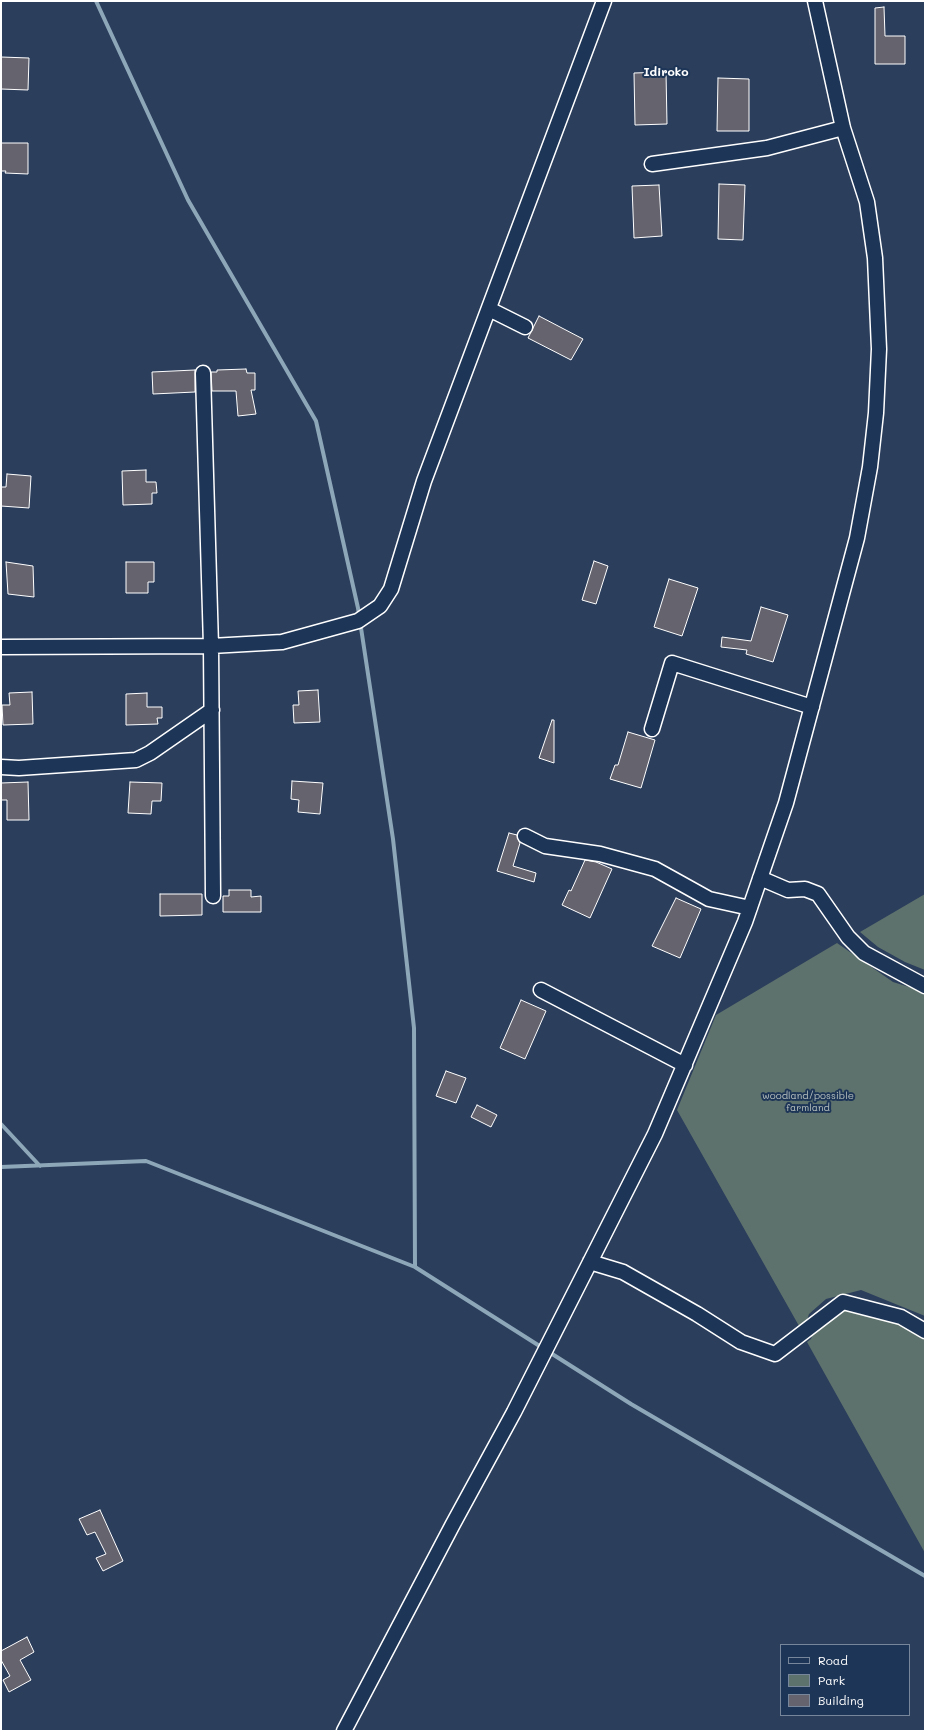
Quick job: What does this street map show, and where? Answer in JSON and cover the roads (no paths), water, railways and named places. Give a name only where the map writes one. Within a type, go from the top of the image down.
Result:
[{"type":"street","points":[[1,648],[211,646],[282,642],[358,620],[380,606],[391,589],[424,480],[604,1]]},
{"type":"street","points":[[344,1731],[449,1531],[514,1412],[655,1134],[750,908],[786,803],[857,538],[870,467],[876,412],[878,349],[875,258],[867,202],[843,128],[815,1]]},
{"type":"street","points":[[652,164],[767,148],[843,128]]},
{"type":"street","points":[[489,309],[525,327]]},
{"type":"street","points":[[203,373],[211,646],[213,896]]},
{"type":"street","points":[[652,729],[672,663],[812,707]]},
{"type":"street","points":[[1,767],[19,768],[136,760],[150,753],[212,710]]},
{"type":"street","points":[[525,836],[545,846],[600,854],[656,869],[709,899],[750,908]]},
{"type":"street","points":[[760,878],[788,890],[805,889],[818,894],[848,937],[864,953],[925,986]]},
{"type":"street","points":[[541,990],[685,1065]]},
{"type":"street","points":[[590,1262],[623,1272],[697,1314],[741,1342],[775,1354],[843,1302],[900,1317],[925,1331]]},
{"type":"waterway","points":[[96,1],[188,200],[316,421],[358,608],[393,839],[414,1028],[415,1267]]},
{"type":"waterway","points":[[1,1124],[40,1166]]},
{"type":"waterway","points":[[1,1167],[146,1161],[415,1267],[631,1404],[925,1576]]},
{"type":"district","name":"Idiroko","points":[[666,72]]},
{"type":"park label","name":"woodland/possible farmland","points":[[808,1102]]}]
